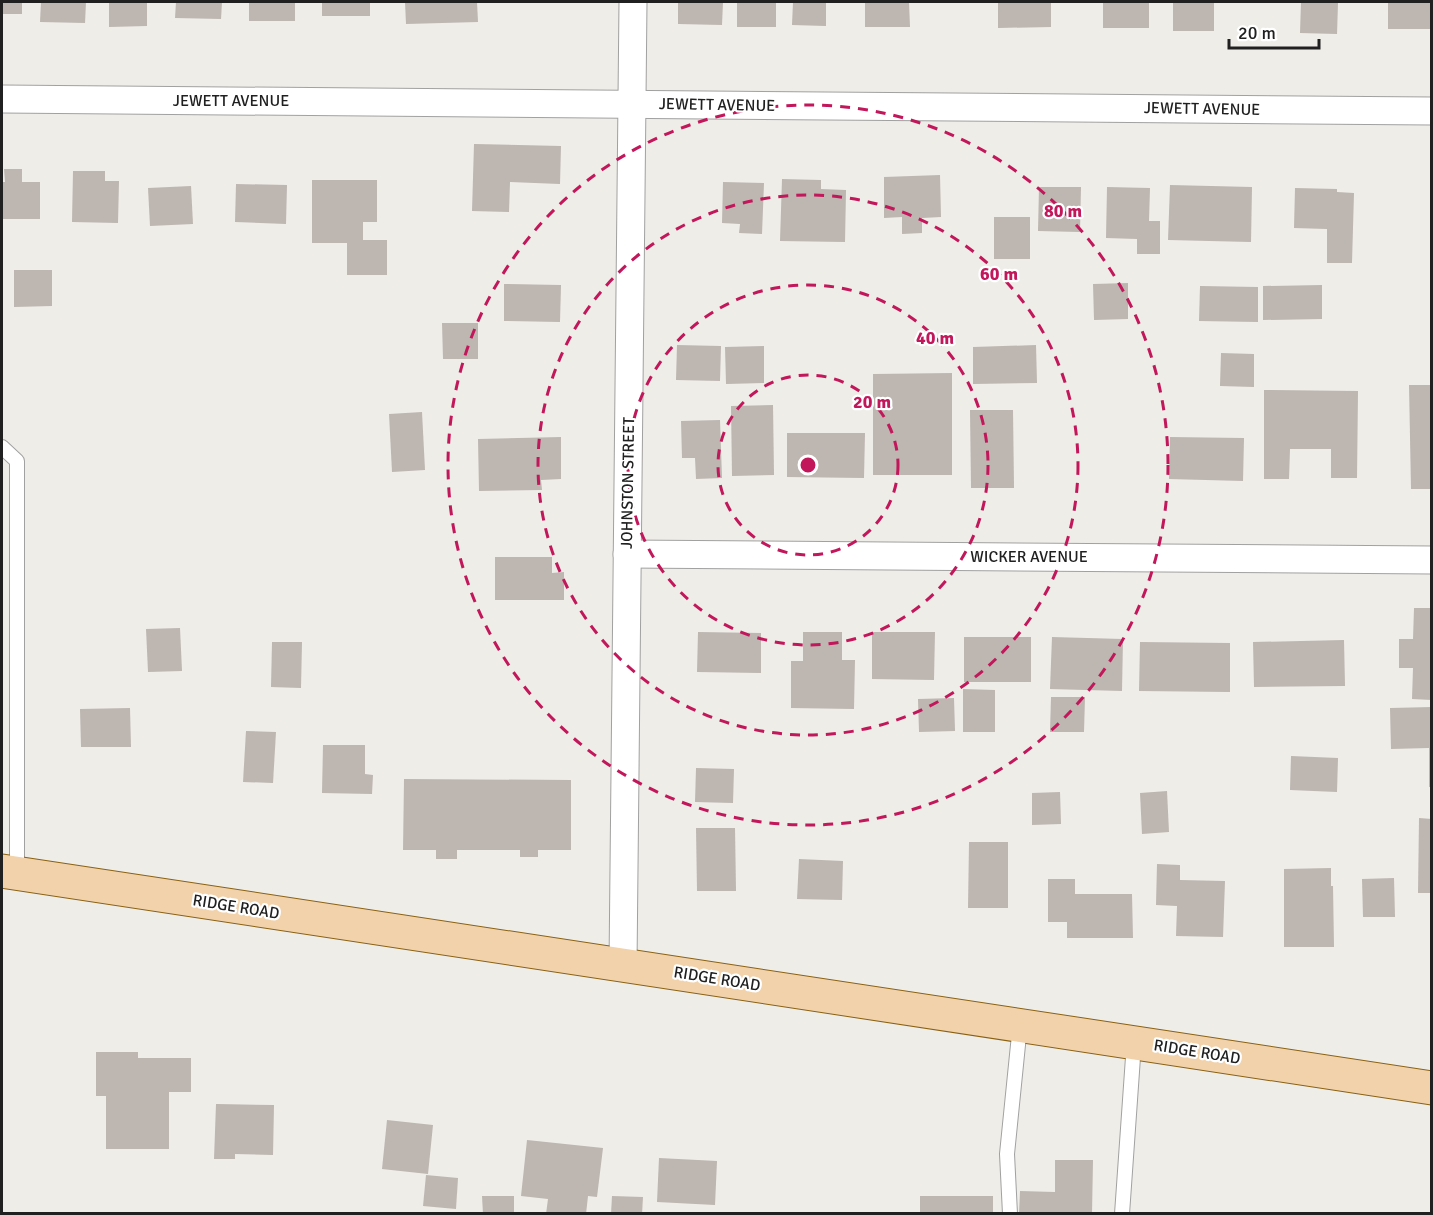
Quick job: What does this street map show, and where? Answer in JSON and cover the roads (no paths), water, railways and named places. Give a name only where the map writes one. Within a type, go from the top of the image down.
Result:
[{"type":"main road","name":"RIDGE ROAD","points":[[9,872],[1431,1088]]},
{"type":"street","name":"JOHNSTON STREET","points":[[623,965],[633,2]]},
{"type":"street","name":"JEWETT AVENUE","points":[[2,99],[1431,111]]},
{"type":"street","name":"WICKER AVENUE","points":[[627,554],[1431,560]]},
{"type":"lane","points":[[2,447],[17,461],[9,872]]},
{"type":"lane","points":[[1010,1214],[1007,1154],[1020,1025]]},
{"type":"lane","points":[[1122,1214],[1134,1043]]}]
